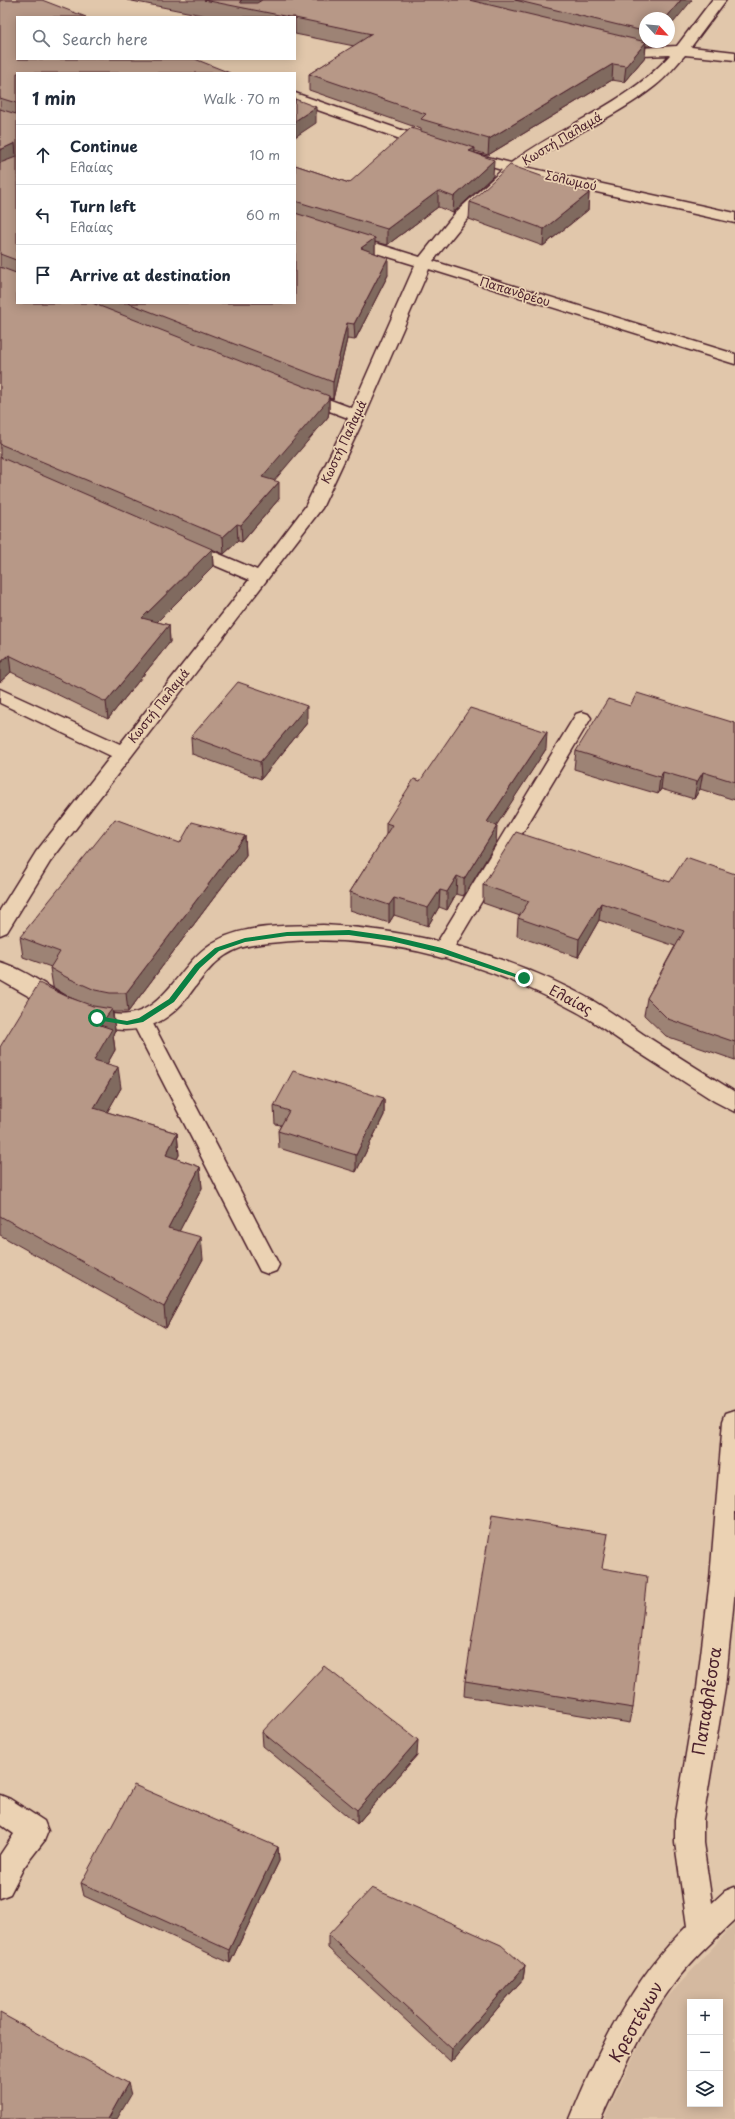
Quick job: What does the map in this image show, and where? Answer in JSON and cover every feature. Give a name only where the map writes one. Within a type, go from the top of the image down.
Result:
[{"type":"street","name":"Κωστή Παλαμά","points":[[0,927],[43,857],[313,508],[357,416],[423,264],[437,243],[461,213],[514,168],[541,149],[597,118],[650,83],[682,50],[719,0]]},
{"type":"street","points":[[603,43],[641,52],[682,50],[735,56]]},
{"type":"street","name":"Σολωμού","points":[[296,97],[449,151],[514,168],[735,218]]},
{"type":"street","name":"Παπανδρέου","points":[[296,223],[423,264],[735,359]]},
{"type":"street","points":[[283,387],[357,416]]},
{"type":"street","points":[[166,538],[260,578]]},
{"type":"street","points":[[0,695],[122,754]]},
{"type":"street","name":"Ελαίας","points":[[0,970],[69,1007],[97,1018],[127,1023],[141,1020],[172,1001],[202,961],[217,950],[231,943],[287,934],[349,932],[391,939],[442,951],[524,978],[561,994],[588,1008],[735,1103]]},
{"type":"street","name":"Παπαφλέσσα","points":[[702,1932],[689,1843],[689,1820],[711,1688],[723,1579],[735,1421]]},
{"type":"street","points":[[0,1808],[34,1831],[14,1857],[0,1884]]},
{"type":"street","name":"Κρεστένων","points":[[585,2119],[641,2006],[660,1978],[702,1932],[735,1901]]},
{"type":"lane","points":[[442,951],[582,718]]},
{"type":"lane","points":[[141,1020],[268,1265]]},
{"type":"shaded area","points":[[735,1923],[735,2119],[604,2119],[655,2011]]},
{"type":"building","points":[[0,0],[42,0],[83,16],[16,16],[16,60],[198,60],[228,72],[16,72],[16,103],[0,98]]},
{"type":"building","points":[[204,0],[242,0],[240,1],[241,3],[257,3],[262,0],[469,0],[639,40],[639,48],[641,48],[626,66],[613,64],[489,139],[421,119],[426,114],[309,74],[372,34],[296,18],[296,16],[284,16]]},
{"type":"building","points":[[515,0],[681,0],[671,12],[639,12],[639,30]]},
{"type":"building","points":[[296,99],[316,107],[296,120]]},
{"type":"building","points":[[0,109],[16,114],[16,157],[15,143],[0,150]]},
{"type":"building","points":[[411,128],[475,148],[469,151],[494,160],[454,197],[438,191],[387,229],[296,201],[296,165],[349,183]]},
{"type":"building","points":[[16,157],[16,260],[0,254],[0,163]]},
{"type":"building","points":[[510,165],[589,193],[544,229],[470,202]]},
{"type":"building","points":[[296,213],[375,238],[361,248],[388,258],[354,324],[347,323],[333,382],[131,304],[296,304]]},
{"type":"building","points":[[0,267],[16,273],[16,304],[95,304],[329,396],[328,400],[262,477],[279,482],[241,525],[237,524],[223,537],[0,444]]},
{"type":"building","points":[[0,457],[212,549],[142,618],[169,625],[106,702],[9,655],[0,663]]},
{"type":"building","points":[[238,682],[307,706],[260,762],[191,737]]},
{"type":"building","points":[[637,693],[735,723],[735,782],[703,772],[697,782],[663,772],[660,777],[576,751],[608,699],[630,706]]},
{"type":"building","points":[[470,708],[547,732],[487,822],[497,826],[464,879],[457,876],[447,892],[440,890],[428,908],[394,898],[389,905],[350,892],[392,825],[386,823],[414,779],[420,781]]},
{"type":"building","points":[[115,819],[180,843],[192,822],[245,836],[126,993],[110,993],[95,990],[66,977],[50,968],[60,952],[20,937]]},
{"type":"building","points":[[516,832],[670,882],[686,857],[735,874],[735,1042],[668,1019],[647,998],[684,931],[601,903],[579,939],[518,918],[529,901],[483,885]]},
{"type":"building","points":[[39,983],[68,997],[93,1006],[112,1009],[100,1025],[112,1029],[94,1060],[118,1067],[94,1108],[177,1133],[166,1155],[200,1167],[168,1228],[201,1237],[164,1307],[0,1216],[0,1047]]},
{"type":"building","points":[[293,1071],[384,1098],[356,1155],[278,1131],[289,1111],[274,1106]]},
{"type":"building","points":[[492,1515],[608,1534],[602,1568],[647,1576],[633,1708],[465,1681]]},
{"type":"building","points":[[324,1666],[418,1740],[357,1810],[262,1732]]},
{"type":"building","points":[[134,1785],[278,1847],[229,1950],[81,1883]]},
{"type":"building","points":[[372,1888],[501,1945],[525,1966],[452,2049],[328,1935]]},
{"type":"building","points":[[0,2013],[128,2083],[108,2119],[0,2119]]},
{"type":"route","points":[[97,1018],[113,1022],[127,1023],[141,1020],[172,1001],[202,961],[221,947],[245,940],[287,934],[349,932],[391,939],[442,951],[524,978]]}]
